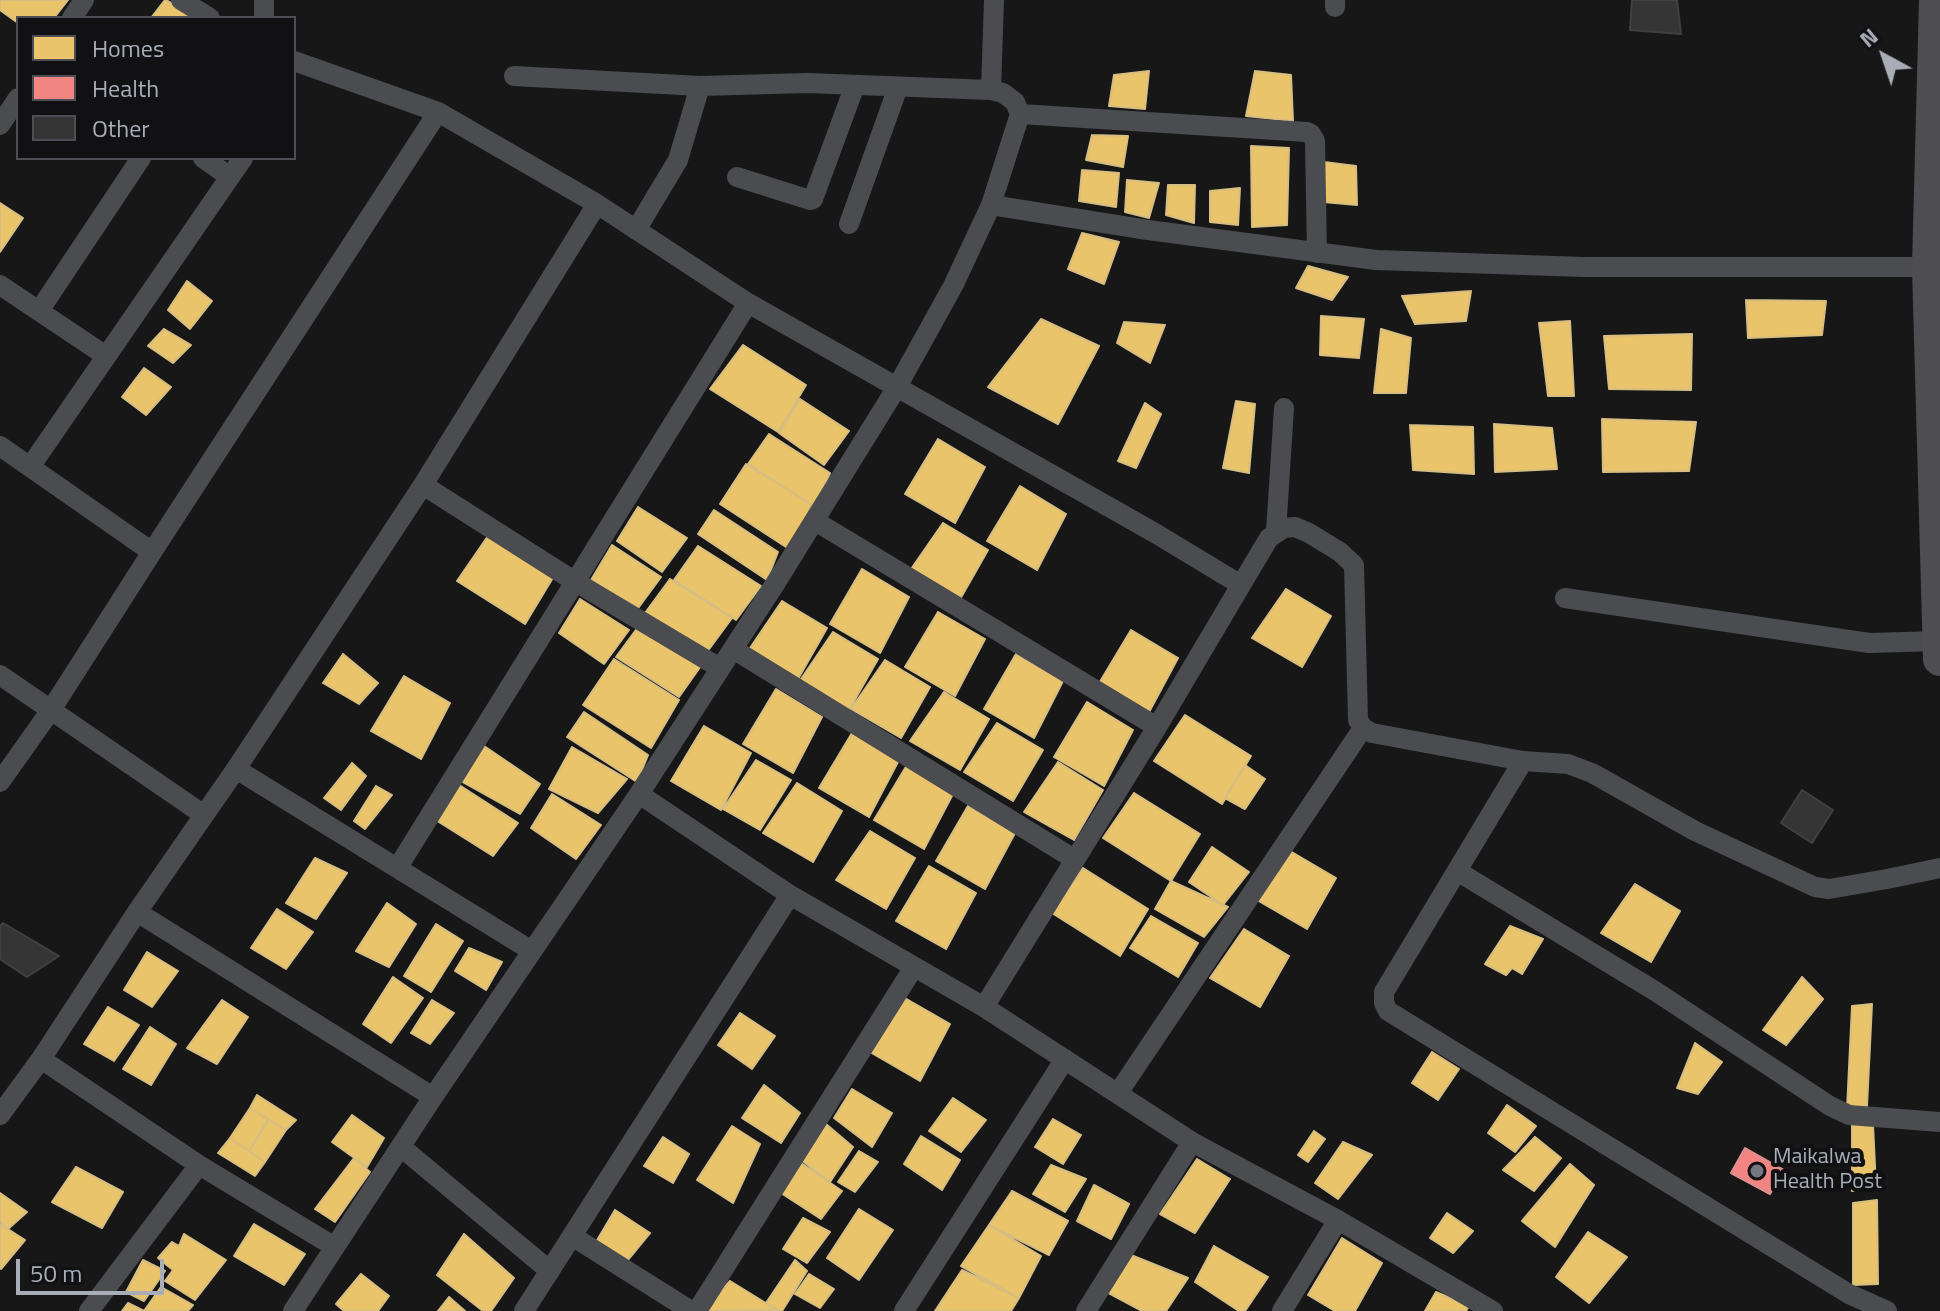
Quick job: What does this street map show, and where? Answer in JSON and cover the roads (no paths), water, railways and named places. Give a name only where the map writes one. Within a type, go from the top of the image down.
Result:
[{"type":"highway","points":[[1936,0],[1929,267],[1940,659]]},
{"type":"street","points":[[181,0],[207,16]]},
{"type":"street","points":[[991,90],[994,0]]},
{"type":"street","points":[[296,62],[438,112],[597,204],[748,303],[1155,533],[1241,585]]},
{"type":"street","points":[[293,1311],[433,1097],[639,794],[815,521],[897,387],[953,286],[991,205],[1020,114],[1015,102],[1003,93],[991,90],[807,83],[700,86],[514,76]]},
{"type":"street","points":[[737,177],[813,199],[855,85]]},
{"type":"street","points":[[636,230],[678,160],[700,86]]},
{"type":"street","points":[[849,224],[898,87]]},
{"type":"street","points":[[0,125],[16,101]]},
{"type":"street","points":[[0,782],[51,710],[438,112]]},
{"type":"street","points":[[1020,114],[1311,134],[1315,141],[1317,253]]},
{"type":"street","points":[[39,311],[140,160]]},
{"type":"street","points":[[206,160],[230,177]]},
{"type":"street","points":[[30,467],[242,160]]},
{"type":"street","points":[[0,1115],[236,769],[423,485],[597,204]]},
{"type":"street","points":[[991,205],[1148,230],[1376,260],[1584,267],[1929,267]]},
{"type":"street","points":[[0,285],[106,356]]},
{"type":"street","points":[[398,867],[748,303]]},
{"type":"street","points":[[1276,532],[1284,408]]},
{"type":"street","points":[[0,446],[152,552]]},
{"type":"street","points":[[423,485],[574,581],[720,668]]},
{"type":"street","points":[[815,521],[1157,727]]},
{"type":"street","points":[[984,1007],[1157,727],[1269,538],[1284,528],[1295,527],[1309,533],[1340,552],[1354,565],[1358,720],[1363,728],[1372,733],[1523,761],[1568,764],[1592,773],[1695,831],[1815,887],[1829,889],[1940,868]]},
{"type":"street","points":[[1565,598],[1869,643],[1939,641]]},
{"type":"street","points":[[733,649],[1074,859]]},
{"type":"street","points":[[0,675],[204,815]]},
{"type":"street","points":[[1118,1093],[1363,728]]},
{"type":"street","points":[[1523,761],[1384,992],[1388,1011],[1849,1294],[1887,1311]]},
{"type":"street","points":[[236,769],[532,951]]},
{"type":"street","points":[[639,794],[790,895],[984,1007],[1192,1142],[1338,1220],[1486,1309]]},
{"type":"street","points":[[1457,871],[1655,991],[1830,1106],[1849,1115],[1940,1122]]},
{"type":"street","points":[[524,1311],[790,895]]},
{"type":"street","points":[[137,912],[433,1097]]},
{"type":"street","points":[[572,1236],[694,1311],[914,967]]},
{"type":"street","points":[[41,1059],[199,1165],[335,1247]]},
{"type":"street","points":[[904,1311],[1065,1059]]},
{"type":"street","points":[[1086,1311],[1192,1142]]},
{"type":"street","points":[[401,1147],[550,1271]]},
{"type":"street","points":[[89,1311],[199,1165]]},
{"type":"street","points":[[1282,1311],[1338,1220]]},
{"type":"place","name":"Maikalwa Health Post","points":[[1757,1171]]}]
